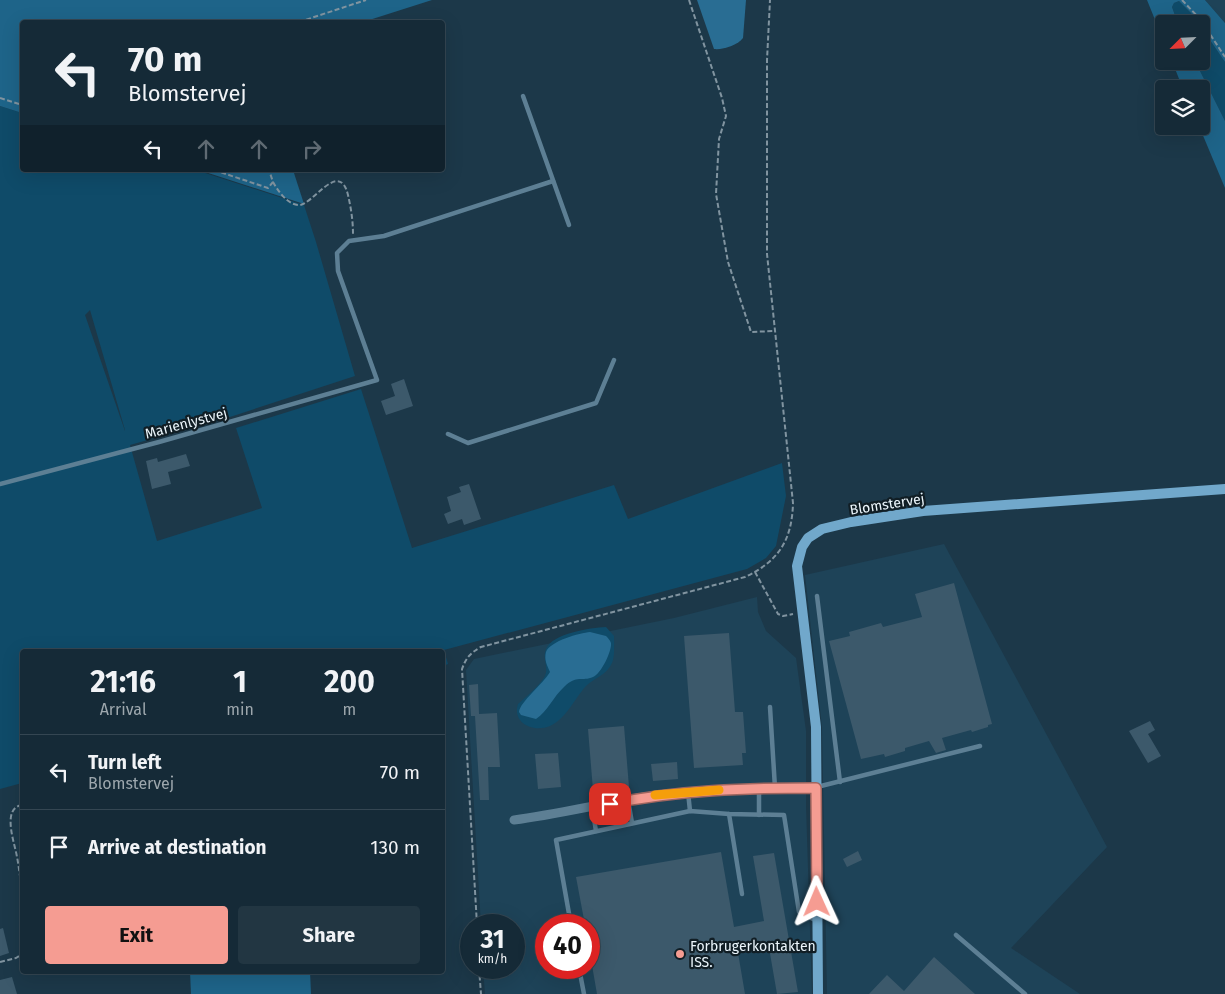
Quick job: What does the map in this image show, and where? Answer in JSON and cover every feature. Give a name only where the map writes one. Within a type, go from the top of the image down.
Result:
[{"type":"street","name":"Blomstervej","points":[[818,994],[816,727],[797,566],[802,547],[808,538],[822,529],[851,522],[923,511],[1225,489]]},
{"type":"street","points":[[514,820],[628,800],[687,792],[816,788]]},
{"type":"lane","points":[[523,96],[569,226]]},
{"type":"lane","points":[[350,240],[384,236],[553,181]]},
{"type":"lane","name":"Marienlystvej","points":[[0,484],[177,437],[376,380],[338,271],[337,253],[350,240]]},
{"type":"lane","points":[[448,434],[468,443],[596,403],[614,360]]},
{"type":"lane","points":[[817,596],[840,782]]},
{"type":"lane","points":[[770,707],[775,788]]},
{"type":"lane","points":[[816,788],[980,746]]},
{"type":"lane","points":[[758,789],[759,814]]},
{"type":"lane","points":[[687,792],[690,811]]},
{"type":"lane","points":[[628,800],[632,823]]},
{"type":"lane","points":[[592,807],[596,831]]},
{"type":"lane","points":[[569,914],[556,840],[690,811],[784,815],[799,912],[817,921]]},
{"type":"lane","points":[[729,814],[742,894]]},
{"type":"lane","points":[[956,935],[1025,994]]},
{"type":"lane","points":[[581,979],[584,994]]},
{"type":"path","points":[[305,20],[366,0]]},
{"type":"path","points":[[689,0],[722,98],[726,116],[719,139],[716,194],[728,262],[751,332],[774,331]]},
{"type":"path","points":[[476,914],[462,669],[465,659],[480,647],[745,577],[776,556],[787,539],[792,522],[793,503],[766,254],[767,60],[770,0]]},
{"type":"path","points":[[1182,0],[1200,19],[1225,57]]},
{"type":"path","points":[[0,98],[20,104]]},
{"type":"path","points":[[220,172],[268,188],[273,182]]},
{"type":"path","points":[[270,172],[273,182],[287,200],[297,205],[304,204],[332,182],[336,181],[341,184],[347,191],[352,217],[353,233],[350,240]]},
{"type":"path","points":[[755,572],[778,614],[783,616],[802,612]]},
{"type":"path","points":[[20,805],[12,813],[11,831],[20,875]]},
{"type":"path","points":[[0,962],[20,955]]},
{"type":"path","points":[[480,979],[481,994]]},
{"type":"shaded area","points":[[0,0],[432,0],[369,20],[20,20],[20,112],[0,106]]},
{"type":"shaded area","points":[[697,0],[746,0],[743,38],[738,43],[722,49],[714,49]]},
{"type":"shaded area","points":[[1147,0],[1205,0],[1225,23],[1225,62],[1210,40],[1210,15],[1192,15],[1179,1],[1174,3],[1172,7],[1175,15],[1155,15],[1155,20]]},
{"type":"shaded area","points":[[1205,0],[1225,0],[1225,23]]},
{"type":"shaded area","points":[[1179,1],[1192,15],[1175,15],[1172,7],[1174,3]]},
{"type":"shaded area","points":[[1210,40],[1225,62],[1225,121],[1210,91],[1210,80],[1204,80],[1200,70],[1210,70]]},
{"type":"shaded area","points":[[1176,70],[1200,70],[1204,80],[1179,80]]},
{"type":"shaded area","points":[[1210,91],[1225,121],[1225,188],[1203,135],[1210,135]]},
{"type":"shaded area","points":[[0,106],[20,112],[20,172],[202,172],[304,205],[355,376],[233,416],[130,445],[157,541],[262,508],[236,428],[361,389],[412,548],[614,485],[628,519],[782,463],[786,496],[776,546],[766,558],[747,569],[445,650],[20,649],[20,784],[0,789]],"holes":[[[90,310],[125,431],[85,315]]]},
{"type":"shaded area","points":[[205,172],[294,172],[304,204]]},
{"type":"shaded area","points":[[944,544],[1107,847],[1011,948],[1080,994],[827,994],[822,727],[805,575]]},
{"type":"shaded area","points":[[757,597],[758,612],[766,631],[796,658],[806,731],[806,806],[812,994],[485,994],[484,979],[525,979],[525,914],[480,914],[466,670],[474,659],[674,618]]},
{"type":"shaded area","points":[[606,627],[614,636],[613,660],[607,671],[586,686],[556,723],[543,728],[525,725],[518,716],[518,704],[543,680],[546,673],[545,652],[550,644],[556,639],[573,632]]},
{"type":"shaded area","points":[[590,632],[606,636],[611,643],[608,656],[599,672],[593,677],[576,679],[569,683],[536,719],[521,715],[519,712],[523,703],[550,672],[545,658],[549,648],[566,638]]},
{"type":"shaded area","points":[[445,654],[448,664],[445,665]]},
{"type":"shaded area","points":[[190,974],[310,974],[311,994],[191,994]]},
{"type":"building","points":[[404,379],[413,406],[386,415],[381,401],[395,396],[391,384]]},
{"type":"building","points":[[186,454],[190,466],[168,472],[171,484],[152,489],[146,461],[157,458],[158,462]]},
{"type":"building","points":[[469,484],[481,519],[464,525],[462,519],[448,524],[444,514],[451,511],[447,497],[461,492],[459,487]]},
{"type":"building","points":[[954,583],[992,724],[972,732],[971,730],[942,738],[946,750],[936,753],[929,741],[905,748],[905,751],[885,757],[884,754],[861,759],[829,641],[850,636],[849,632],[881,623],[883,627],[922,617],[915,594]]},
{"type":"building","points":[[729,633],[735,712],[743,712],[746,753],[742,753],[743,765],[694,768],[684,636]]},
{"type":"building","points":[[478,684],[479,714],[497,713],[500,767],[488,767],[489,800],[480,800],[475,716],[471,716],[469,685]]},
{"type":"building","points":[[1150,721],[1155,730],[1148,734],[1161,756],[1148,763],[1129,731]]},
{"type":"building","points":[[624,726],[629,787],[593,790],[588,729]]},
{"type":"building","points":[[558,753],[561,787],[538,789],[535,754]]},
{"type":"building","points":[[677,762],[678,779],[653,781],[651,764]]},
{"type":"building","points":[[858,851],[862,860],[847,867],[843,859]]},
{"type":"building","points":[[721,852],[734,927],[764,921],[753,856],[774,853],[798,992],[777,994],[768,942],[737,947],[745,994],[597,994],[594,979],[600,979],[600,914],[583,914],[576,877]]},
{"type":"building","points":[[3,928],[9,953],[0,956],[0,929]]},
{"type":"building","points":[[934,957],[975,994],[869,994],[887,975],[904,991]]},
{"type":"building","points":[[12,977],[17,994],[0,994],[0,980]]},
{"type":"slow traffic","points":[[655,795],[719,790]]},
{"type":"place","name":"Forbrugerkontakten ISS.","points":[[680,954]]},
{"type":"route","points":[[610,804],[687,792],[816,788],[817,902]]}]
